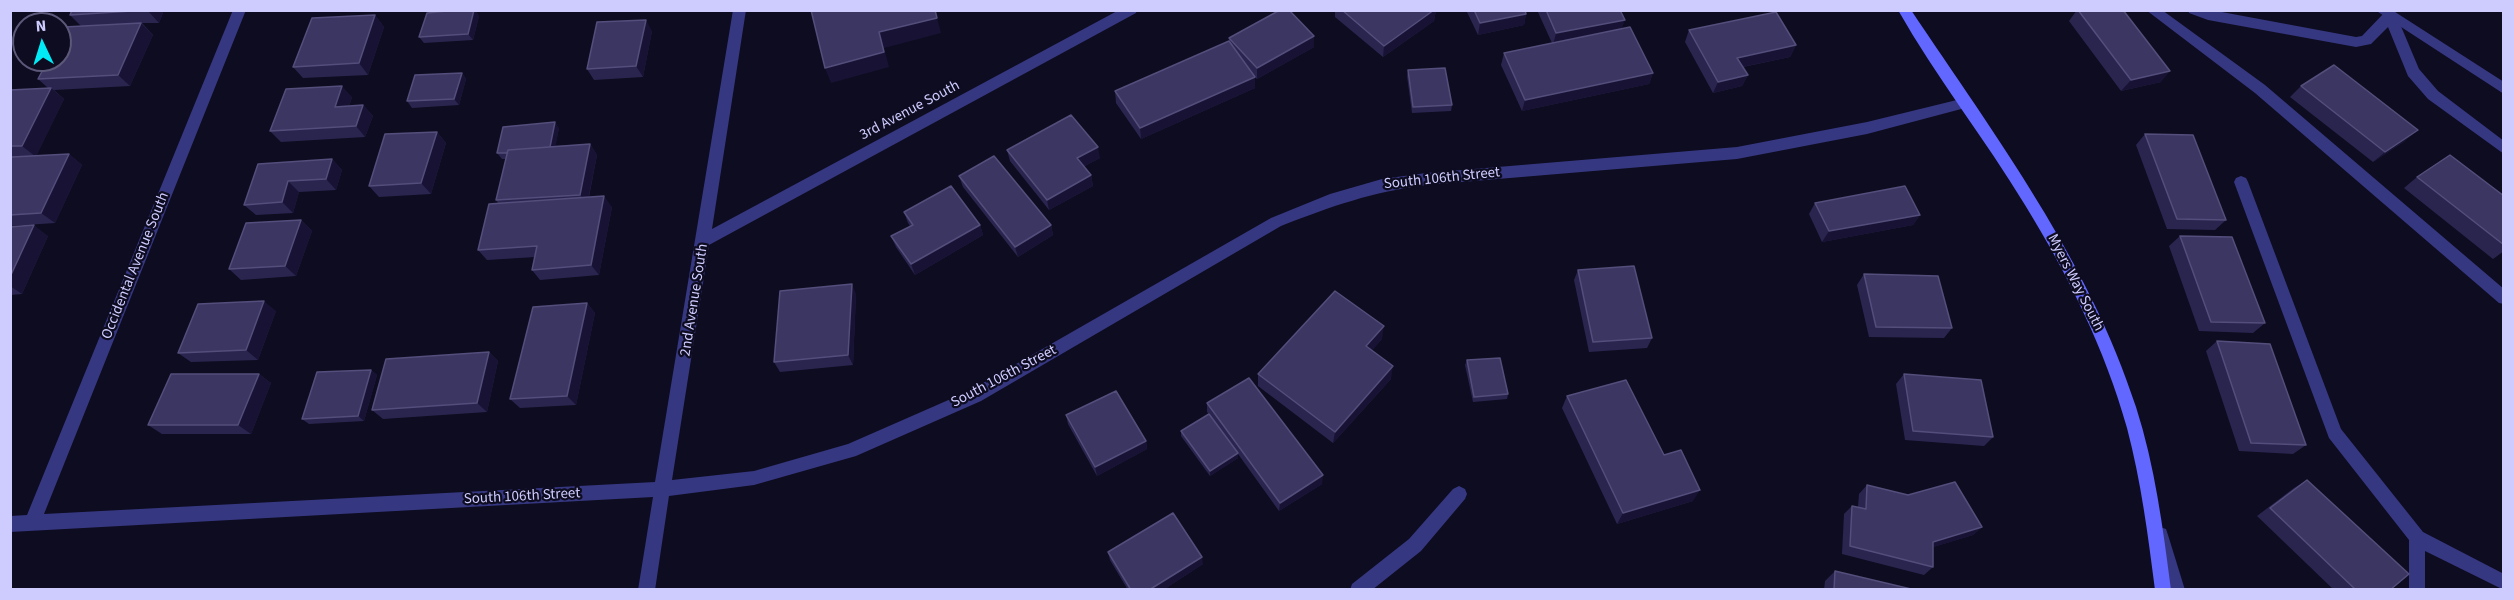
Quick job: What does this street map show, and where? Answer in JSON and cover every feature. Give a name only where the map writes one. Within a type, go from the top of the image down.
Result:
[{"type":"main road","name":"Myers Way South","points":[[1904,10],[2053,236],[2080,287],[2128,405],[2144,465],[2163,590]]},
{"type":"street","name":"Occidental Avenue South","points":[[33,522],[240,10]]},
{"type":"street","name":"2nd Avenue South","points":[[646,590],[705,240],[740,10]]},
{"type":"street","name":"3rd Avenue South","points":[[705,240],[1131,10]]},
{"type":"street","points":[[2152,10],[2260,89],[2504,298]]},
{"type":"street","points":[[2193,10],[2208,15],[2356,42],[2366,40],[2386,13]]},
{"type":"street","points":[[2386,13],[2504,89]]},
{"type":"street","points":[[2386,13],[2413,72],[2433,95],[2504,149]]},
{"type":"street","name":"South 106th Street","points":[[10,524],[663,489],[754,478],[850,451],[975,396],[1276,222],[1330,200],[1382,184],[1737,153],[1868,128],[1965,103]]},
{"type":"street","points":[[2241,182],[2335,433],[2417,538],[2504,583]]},
{"type":"street","points":[[1358,590],[1415,545],[1459,494]]},
{"type":"street","points":[[2152,508],[2177,590]]},
{"type":"street","points":[[2417,538],[2417,590]]},
{"type":"building","points":[[72,10],[147,10],[72,15]]},
{"type":"building","points":[[474,10],[468,34],[419,37],[427,13]]},
{"type":"building","points":[[811,10],[935,10],[937,18],[879,32],[884,52],[825,68]]},
{"type":"building","points":[[1280,10],[1289,10],[1314,36],[1257,68],[1229,38]]},
{"type":"building","points":[[1342,10],[1434,10],[1384,46]]},
{"type":"building","points":[[1474,10],[1525,10],[1526,14],[1480,23]]},
{"type":"building","points":[[1546,10],[1620,10],[1625,20],[1556,33]]},
{"type":"building","points":[[2078,10],[2123,10],[2170,71],[2131,80]]},
{"type":"building","points":[[1776,12],[1796,45],[1737,58],[1748,75],[1718,82],[1689,30]]},
{"type":"building","points":[[375,15],[359,63],[293,67],[312,18]]},
{"type":"building","points":[[646,20],[636,66],[587,69],[597,22]]},
{"type":"building","points":[[141,23],[118,75],[38,79],[42,72],[72,72],[72,27]]},
{"type":"building","points":[[1630,27],[1653,73],[1525,100],[1504,53]]},
{"type":"building","points":[[1229,41],[1255,77],[1140,128],[1115,91]]},
{"type":"building","points":[[2334,65],[2418,130],[2385,152],[2301,86]]},
{"type":"building","points":[[1445,68],[1452,105],[1413,107],[1408,70]]},
{"type":"building","points":[[462,73],[454,99],[407,101],[415,75]]},
{"type":"building","points":[[342,86],[335,107],[363,105],[356,126],[270,131],[286,89]]},
{"type":"building","points":[[51,88],[22,146],[10,146],[10,90]]},
{"type":"building","points":[[1071,115],[1098,147],[1077,158],[1091,175],[1047,200],[1007,150]]},
{"type":"building","points":[[555,122],[550,147],[497,153],[503,127]]},
{"type":"building","points":[[437,132],[421,183],[369,186],[385,134]]},
{"type":"building","points":[[2145,134],[2193,135],[2226,220],[2177,219]]},
{"type":"building","points":[[590,144],[580,195],[496,200],[508,150]]},
{"type":"building","points":[[69,154],[41,213],[10,215],[10,160],[12,157]]},
{"type":"building","points":[[2450,155],[2504,196],[2504,245],[2417,177]]},
{"type":"building","points":[[994,156],[1051,225],[1015,247],[959,176]]},
{"type":"building","points":[[332,159],[326,179],[288,181],[282,202],[244,205],[258,164]]},
{"type":"building","points":[[951,186],[980,225],[911,264],[891,236],[913,225],[904,212]]},
{"type":"building","points":[[1905,186],[1920,215],[1829,231],[1815,203]]},
{"type":"building","points":[[604,196],[591,265],[532,270],[537,246],[478,250],[489,204]]},
{"type":"building","points":[[301,220],[285,266],[229,269],[246,223]]},
{"type":"building","points":[[34,225],[10,277],[10,227]]},
{"type":"building","points":[[2180,236],[2232,237],[2265,323],[2211,322]]},
{"type":"building","points":[[1634,266],[1652,338],[1593,342],[1578,270]]},
{"type":"building","points":[[1864,274],[1938,276],[1952,328],[1876,327]]},
{"type":"building","points":[[852,284],[848,355],[774,362],[780,291]]},
{"type":"building","points":[[1335,291],[1384,326],[1366,346],[1393,366],[1335,432],[1258,374]]},
{"type":"building","points":[[264,301],[246,350],[178,353],[198,304]]},
{"type":"building","points":[[587,303],[567,396],[510,399],[533,307]]},
{"type":"building","points":[[2217,341],[2270,344],[2306,445],[2251,443]]},
{"type":"building","points":[[489,352],[477,403],[372,410],[386,359]]},
{"type":"building","points":[[1500,358],[1508,394],[1474,397],[1467,360]]},
{"type":"building","points":[[371,370],[358,416],[302,419],[317,372]]},
{"type":"building","points":[[171,374],[259,374],[238,425],[148,425]]},
{"type":"building","points":[[1904,374],[1981,380],[1993,437],[1913,431]]},
{"type":"building","points":[[1249,378],[1323,475],[1280,503],[1207,403]]},
{"type":"building","points":[[1626,380],[1664,455],[1681,450],[1700,490],[1623,513],[1567,396]]},
{"type":"building","points":[[1116,391],[1146,441],[1095,467],[1066,415]]},
{"type":"building","points":[[1209,414],[1238,453],[1210,471],[1181,431]]},
{"type":"building","points":[[2307,480],[2409,574],[2390,590],[2356,590],[2270,508]]},
{"type":"building","points":[[1955,482],[1982,527],[1933,542],[1933,567],[1850,546],[1852,506],[1866,509],[1867,485],[1908,495]]},
{"type":"building","points":[[1173,513],[1202,557],[1149,590],[1131,590],[1108,552]]},
{"type":"building","points":[[1835,571],[1911,589],[1911,590],[1834,590]]}]
